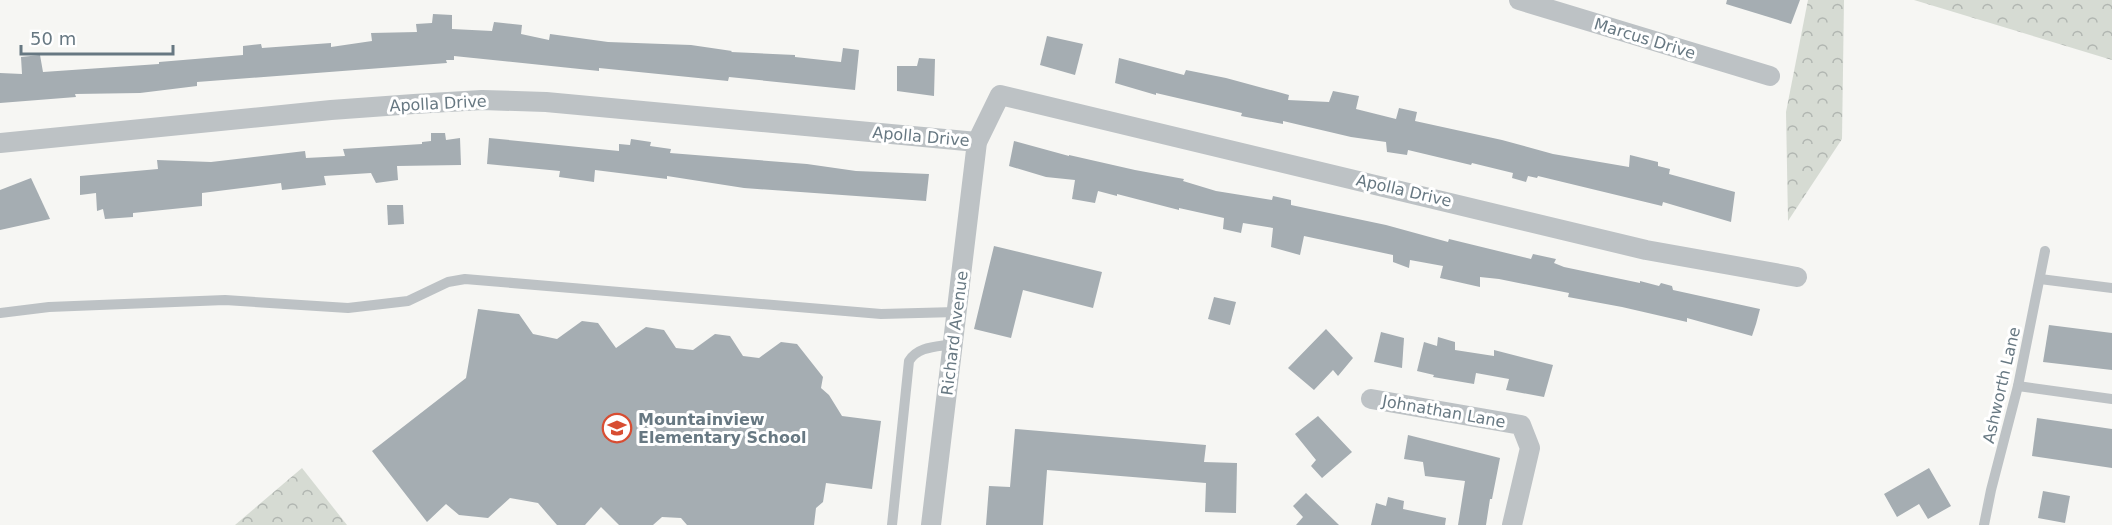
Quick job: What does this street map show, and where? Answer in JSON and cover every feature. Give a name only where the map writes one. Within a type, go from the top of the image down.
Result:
[{"type":"street","name":"Marcus Drive","points":[[1520,0],[1770,76]]},
{"type":"street","name":"Apolla Drive","points":[[0,143],[330,110],[482,100],[546,102],[977,141],[1000,95],[1646,250],[1797,277]]},
{"type":"street","name":"Richard Avenue","points":[[931,525],[977,141]]},
{"type":"street","name":"Johnathan Lane","points":[[1371,399],[1521,425],[1530,448],[1512,525]]},
{"type":"lane","name":"Ashworth Lane","points":[[1984,525],[2018,386],[2045,251]]},
{"type":"lane","points":[[0,313],[49,307],[225,300],[348,308],[408,301],[448,282],[465,279],[881,314],[956,312]]},
{"type":"lane","points":[[2040,279],[2112,288]]},
{"type":"lane","points":[[892,525],[909,361],[922,349],[952,344]]},
{"type":"lane","points":[[2018,386],[2112,399]]},
{"type":"green space","points":[[1808,0],[1844,0],[1842,139],[1788,221],[1786,112]]},
{"type":"green space","points":[[1914,0],[2112,0],[2112,60]]},
{"type":"green space","points":[[302,468],[347,525],[235,525]]},
{"type":"building","points":[[1727,0],[1800,0],[1791,24],[1726,4]]},
{"type":"building","points":[[433,14],[452,15],[452,29],[492,31],[494,22],[522,25],[521,34],[549,40],[550,34],[608,42],[691,45],[731,52],[795,55],[795,57],[841,62],[843,48],[859,50],[855,90],[729,77],[728,81],[599,68],[599,71],[454,56],[454,60],[446,60],[447,63],[197,82],[197,86],[140,93],[75,94],[76,97],[0,103],[0,73],[22,74],[21,57],[40,55],[43,72],[159,64],[159,62],[243,55],[243,46],[261,44],[262,48],[331,43],[331,47],[372,41],[371,33],[417,32],[416,24],[432,23]]},
{"type":"building","points":[[1047,36],[1083,44],[1075,75],[1040,65]]},
{"type":"building","points":[[919,58],[935,59],[934,96],[897,91],[897,66],[917,66]]},
{"type":"building","points":[[1119,58],[1184,75],[1186,70],[1226,78],[1289,95],[1288,100],[1329,102],[1333,91],[1359,96],[1356,109],[1396,119],[1399,108],[1417,112],[1415,121],[1553,154],[1629,167],[1630,155],[1658,162],[1658,166],[1670,169],[1669,174],[1735,192],[1731,222],[1663,202],[1662,206],[1538,176],[1537,178],[1528,176],[1526,182],[1512,178],[1513,173],[1472,163],[1471,165],[1408,150],[1407,155],[1387,152],[1386,142],[1351,137],[1283,121],[1283,124],[1241,116],[1242,113],[1156,93],[1156,95],[1115,83]]},
{"type":"building","points":[[431,133],[445,133],[446,140],[460,138],[461,165],[397,166],[398,180],[376,183],[371,173],[324,176],[326,185],[282,190],[281,183],[202,193],[202,206],[133,213],[133,217],[105,219],[103,209],[97,211],[96,193],[80,195],[80,176],[158,169],[157,160],[211,162],[305,151],[306,158],[345,156],[343,149],[422,144],[422,142],[431,141]]},
{"type":"building","points":[[489,138],[619,151],[619,144],[630,145],[631,139],[651,142],[650,146],[671,149],[670,153],[807,164],[856,171],[929,174],[926,201],[744,188],[667,176],[667,179],[595,170],[594,182],[559,177],[560,171],[487,164]]},
{"type":"building","points":[[1014,141],[1069,156],[1184,179],[1183,181],[1216,191],[1272,200],[1273,196],[1291,200],[1291,205],[1386,225],[1448,242],[1449,239],[1531,259],[1533,254],[1556,259],[1554,263],[1564,267],[1640,283],[1640,281],[1659,286],[1661,283],[1672,286],[1673,290],[1760,309],[1752,336],[1687,318],[1687,322],[1568,297],[1569,293],[1499,279],[1480,277],[1480,287],[1440,278],[1443,266],[1410,260],[1409,268],[1393,262],[1393,255],[1304,236],[1300,255],[1271,247],[1273,228],[1243,223],[1241,233],[1223,229],[1224,218],[1098,191],[1095,203],[1072,199],[1075,180],[1046,177],[1009,166]]},
{"type":"building","points":[[31,178],[50,219],[0,230],[0,190]]},
{"type":"building","points":[[387,205],[403,205],[404,224],[388,225]]},
{"type":"building","points":[[994,246],[1102,272],[1093,308],[1023,290],[1011,338],[974,329]]},
{"type":"building","points":[[1214,297],[1236,302],[1230,325],[1208,319]]},
{"type":"building","name":"Mountainview Elementary School","points":[[478,309],[519,314],[533,334],[557,339],[582,321],[598,323],[616,348],[646,327],[664,330],[676,348],[693,350],[715,334],[730,336],[743,356],[759,358],[781,342],[797,344],[823,377],[821,388],[829,395],[842,416],[881,421],[872,489],[826,483],[823,502],[816,508],[814,525],[687,525],[681,518],[662,517],[653,525],[619,525],[601,507],[585,525],[557,525],[538,503],[510,498],[488,518],[459,515],[446,504],[427,522],[372,451],[466,378]]},
{"type":"building","points":[[2049,325],[2112,333],[2112,370],[2043,362]]},
{"type":"building","points":[[1326,329],[1353,358],[1338,376],[1333,370],[1314,390],[1288,368]]},
{"type":"building","points":[[1381,332],[1404,338],[1402,368],[1374,362]]},
{"type":"building","points":[[1438,337],[1455,342],[1455,350],[1494,356],[1494,350],[1553,365],[1544,397],[1506,390],[1509,379],[1476,373],[1474,384],[1433,377],[1434,375],[1417,371],[1424,342],[1437,346]]},
{"type":"building","points":[[1318,416],[1352,452],[1322,478],[1311,466],[1316,460],[1295,434]]},
{"type":"building","points":[[2037,418],[2112,429],[2112,468],[2032,456]]},
{"type":"building","points":[[1015,429],[1206,445],[1204,462],[1237,463],[1236,513],[1205,512],[1206,483],[1047,470],[1043,525],[986,525],[989,486],[1010,487]]},
{"type":"building","points":[[1408,435],[1500,458],[1486,525],[1458,525],[1465,481],[1425,476],[1423,462],[1404,459]]},
{"type":"building","points":[[1929,468],[1951,506],[1928,519],[1919,504],[1897,517],[1884,494]]},
{"type":"building","points":[[2043,491],[2070,496],[2065,523],[2038,518]]},
{"type":"building","points":[[1306,493],[1339,525],[1296,525],[1303,517],[1293,506]]},
{"type":"building","points":[[1388,497],[1404,501],[1403,509],[1446,518],[1445,525],[1371,525],[1376,503],[1386,506]]},
{"type":"place","name":"Mountainview Elementary School","points":[[617,428]]}]
